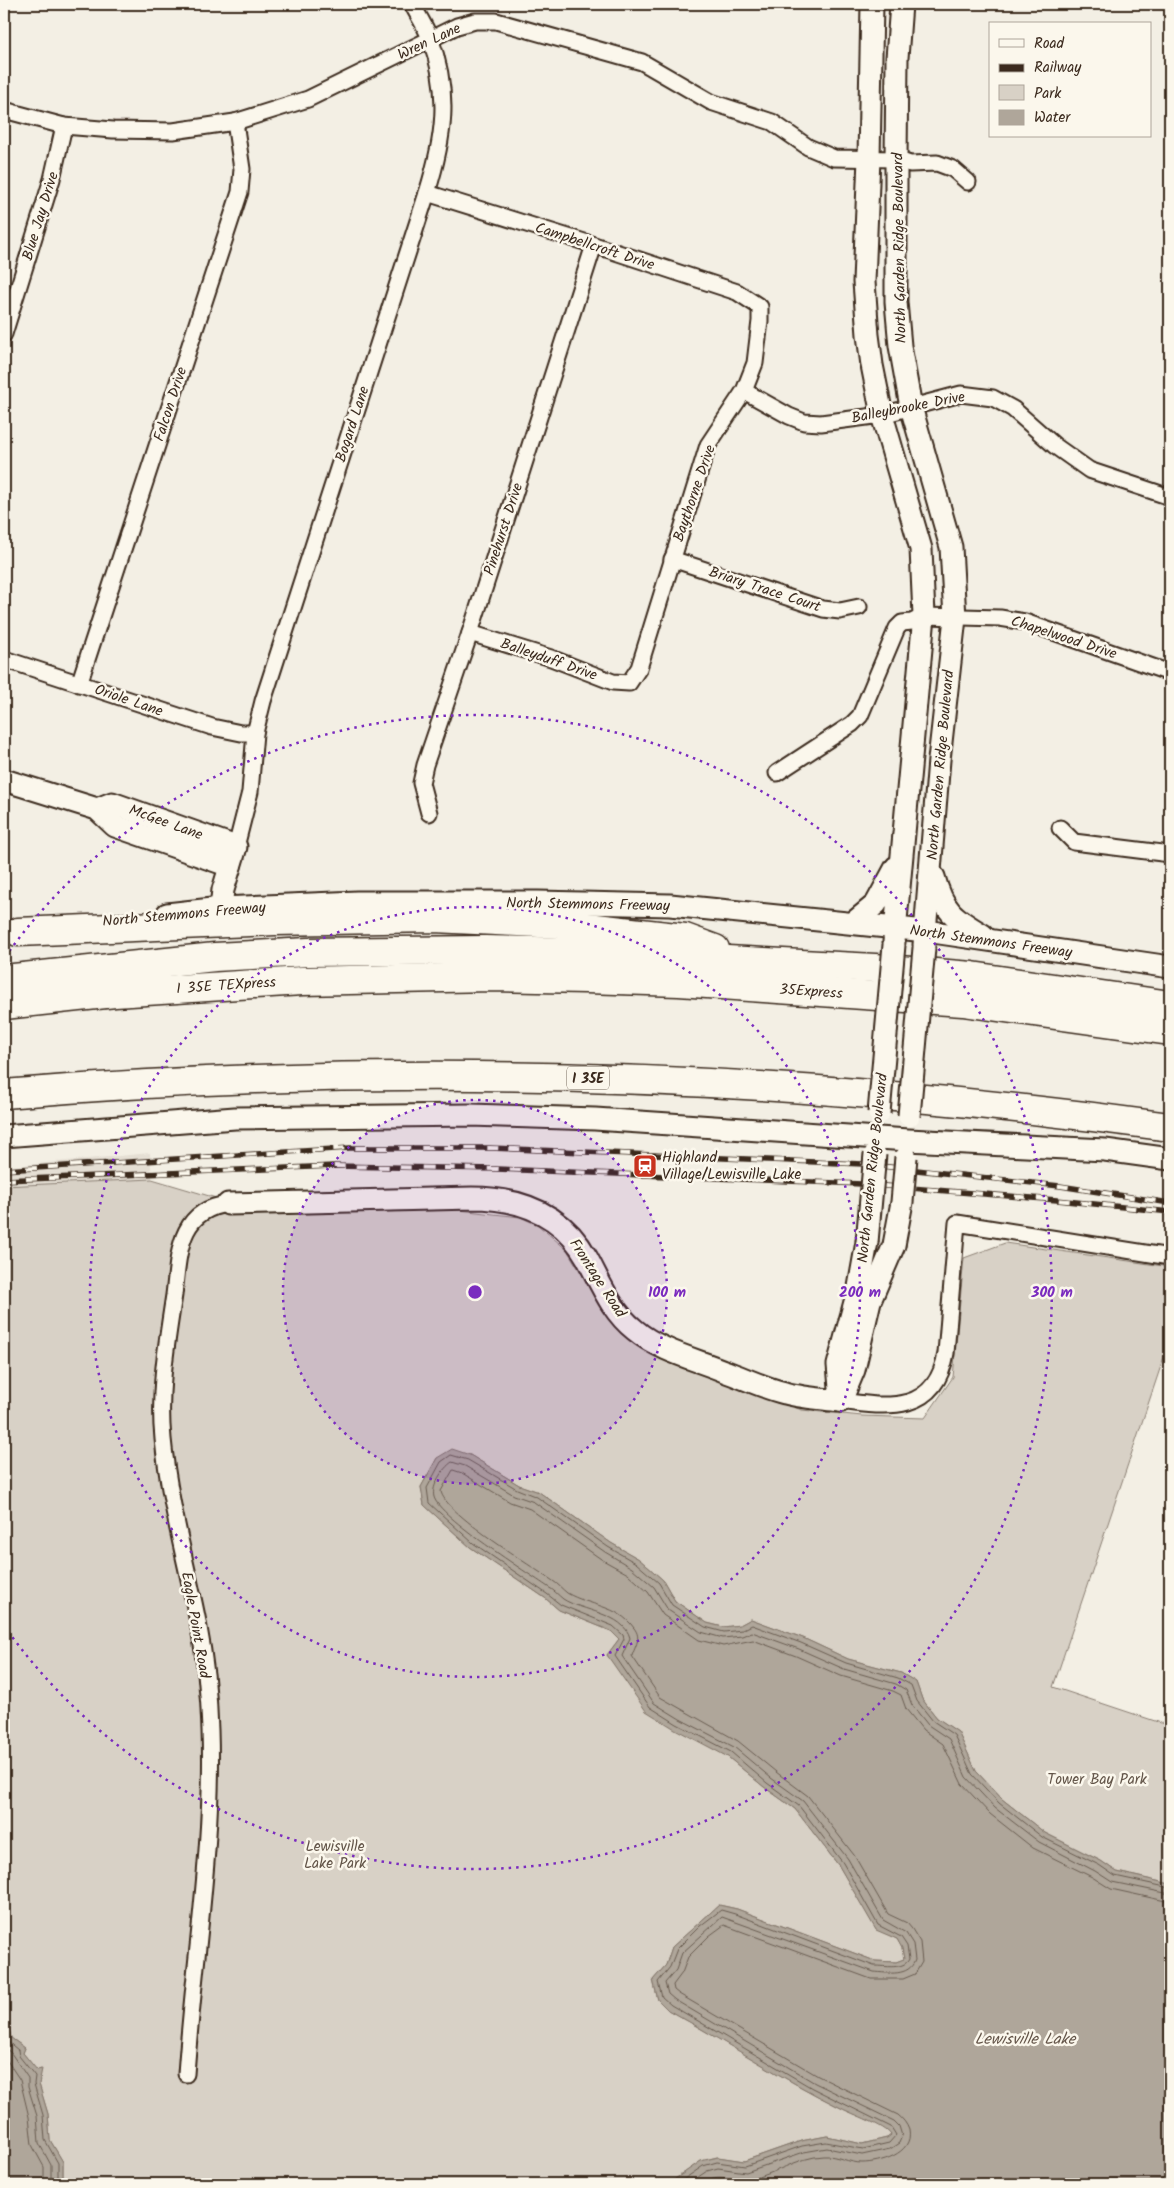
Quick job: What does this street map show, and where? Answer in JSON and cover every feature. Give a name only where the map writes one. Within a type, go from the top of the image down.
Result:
[{"type":"highway","points":[[11,932],[275,921],[444,919],[560,924],[685,938],[747,961]]},
{"type":"highway","points":[[4,979],[215,957],[308,952],[486,950],[580,952],[972,976],[1170,1005]]},
{"type":"highway","name":"I 35E TEXpress","points":[[4,1005],[211,985],[449,978]]},
{"type":"highway","name":"35Express","points":[[449,978],[669,982],[869,994],[962,1002],[1170,1031]]},
{"type":"highway","name":"I 35E","points":[[4,1094],[92,1086],[280,1078],[563,1078],[744,1085],[857,1093],[975,1103],[1170,1127]]},
{"type":"main road","name":"North Garden Ridge Boulevard","points":[[841,1402],[838,1366],[859,1287],[866,1242],[924,616],[921,549],[882,414],[872,365],[864,282],[872,4]]},
{"type":"main road","name":"North Garden Ridge Boulevard","points":[[841,1402],[854,1370],[870,1301],[894,1245],[902,1202],[939,760],[955,618],[951,547],[911,407],[900,346],[896,302],[897,58],[901,4]]},
{"type":"main road","name":"McGee Lane","points":[[4,780],[97,809],[116,826],[233,856]]},
{"type":"main road","points":[[221,908],[223,890],[233,856]]},
{"type":"main road","points":[[852,923],[876,904],[885,890],[901,856]]},
{"type":"main road","points":[[931,866],[938,894],[951,915],[994,941]]},
{"type":"main road","name":"North Stemmons Freeway","points":[[11,932],[221,908],[357,902],[538,902],[670,905],[852,923],[895,937],[994,941],[1170,967]]},
{"type":"main road","points":[[4,1136],[236,1118],[471,1115],[595,1119],[907,1149],[1105,1150],[1170,1160]]},
{"type":"main road","name":"Frontage Road","points":[[228,1204],[478,1198],[508,1200],[526,1205],[552,1219],[570,1235],[585,1255],[615,1309],[643,1336],[666,1348],[775,1390],[841,1402]]},
{"type":"street","name":"Bogard Lane","points":[[233,856],[250,792],[255,733],[262,701],[427,193],[442,136],[444,102],[441,81],[430,38],[412,4]]},
{"type":"street","name":"Wren Lane","points":[[4,110],[64,126],[113,130],[173,131],[235,122],[308,98],[457,26],[475,21],[496,21],[642,62],[710,102],[772,122],[808,147],[834,158],[896,158],[910,164],[937,163],[953,169],[968,182]]},
{"type":"street","name":"Falcon Drive","points":[[79,684],[240,192],[242,169],[235,122]]},
{"type":"street","name":"Blue Jay Drive","points":[[4,334],[52,179],[64,126]]},
{"type":"street","name":"Campbellcroft Drive","points":[[427,193],[737,292],[760,307]]},
{"type":"street","name":"Pinehurst Drive","points":[[430,813],[422,783],[424,765],[470,632],[594,245]]},
{"type":"street","name":"Baythorne Drive","points":[[629,683],[639,668],[708,445],[744,391],[755,364],[760,307]]},
{"type":"street","name":"Balleybrooke Drive","points":[[744,391],[804,422],[821,423],[882,414],[961,394],[993,398],[1013,409],[1055,446],[1089,470],[1170,497]]},
{"type":"street","name":"Briary Trace Court","points":[[672,560],[823,609],[840,611],[859,607]]},
{"type":"street","name":"Chapelwood Drive","points":[[924,616],[1000,618],[1025,622],[1170,673]]},
{"type":"street","points":[[777,773],[852,724],[860,716],[897,628],[902,623],[912,622],[924,616]]},
{"type":"street","name":"Balleyduff Drive","points":[[470,632],[551,658],[613,682],[629,683]]},
{"type":"street","name":"Oriole Lane","points":[[4,659],[212,727],[241,733],[255,733]]},
{"type":"street","points":[[1060,828],[1074,842],[1170,854]]},
{"type":"street","name":"Eagle Point Road","points":[[186,2074],[202,1920],[210,1770],[210,1732],[208,1692],[202,1642],[167,1472],[163,1437],[162,1376],[179,1257],[187,1228],[192,1219],[200,1212],[217,1205],[228,1204]]},
{"type":"street","points":[[841,1402],[872,1406],[901,1405],[916,1399],[932,1388],[937,1381],[946,1353],[957,1223],[1170,1257]]},
{"type":"shaded area","points":[[150,1153],[152,1179],[4,1186],[4,1167]]},
{"type":"green space","name":"Lewisville Lake Park","points":[[152,1179],[253,1209],[459,1210],[520,1217],[538,1225],[567,1250],[607,1315],[638,1344],[654,1355],[673,1364],[802,1410],[862,1416],[925,1418],[953,1377],[964,1258],[1005,1243],[1170,1267],[1170,1339],[1053,1687],[1170,1726],[1170,1884],[1117,1872],[1101,1861],[1045,1833],[1002,1799],[976,1771],[958,1732],[937,1718],[922,1699],[916,1682],[901,1673],[848,1659],[803,1638],[751,1619],[740,1625],[723,1627],[707,1623],[675,1601],[663,1580],[639,1559],[611,1543],[539,1492],[519,1485],[470,1455],[437,1458],[421,1487],[424,1505],[470,1547],[545,1598],[559,1610],[611,1631],[619,1639],[607,1655],[621,1673],[702,1742],[728,1757],[764,1787],[795,1809],[839,1866],[876,1929],[897,1939],[902,1948],[904,1959],[896,1962],[875,1961],[737,1909],[719,1905],[672,1947],[666,1965],[653,1980],[658,2000],[668,2010],[776,2073],[819,2097],[883,2127],[891,2135],[887,2138],[862,2144],[827,2136],[801,2141],[744,2161],[717,2157],[701,2161],[668,2184],[63,2184],[63,2162],[50,2140],[48,2114],[39,2084],[41,2069],[37,2071],[23,2053],[25,2048],[11,2038],[9,2029],[4,2022],[4,1186]]},
{"type":"water","name":"Lewisville Lake","points":[[452,1449],[470,1455],[519,1485],[539,1492],[611,1543],[639,1559],[663,1580],[675,1601],[707,1623],[723,1627],[740,1625],[751,1619],[803,1638],[848,1659],[901,1673],[916,1682],[922,1699],[937,1718],[958,1732],[976,1771],[1002,1799],[1045,1833],[1101,1861],[1117,1872],[1170,1884],[1170,2184],[668,2184],[701,2161],[718,2157],[744,2161],[801,2141],[827,2136],[862,2144],[887,2138],[891,2135],[876,2124],[797,2085],[668,2010],[658,2000],[653,1980],[666,1965],[672,1947],[719,1905],[737,1909],[875,1961],[896,1962],[904,1959],[902,1948],[897,1939],[876,1930],[839,1866],[795,1809],[764,1787],[728,1757],[675,1729],[646,1711],[607,1655],[619,1639],[611,1631],[559,1610],[545,1598],[470,1547],[424,1505],[421,1487],[437,1458]]},
{"type":"water","points":[[4,2022],[9,2029],[11,2038],[25,2048],[23,2053],[37,2070],[42,2069],[39,2084],[48,2114],[50,2140],[63,2162],[63,2184],[4,2184]]},
{"type":"railway","points":[[4,1170],[350,1148],[490,1148],[863,1164],[1060,1186],[1170,1203]]},
{"type":"railway","points":[[4,1180],[334,1166],[496,1169],[862,1184],[1057,1200],[1170,1212]]},
{"type":"place","name":"Highland Village/Lewisville Lake","points":[[645,1166]]},
{"type":"park label","name":"Tower Bay Park","points":[[1097,1779]]}]
